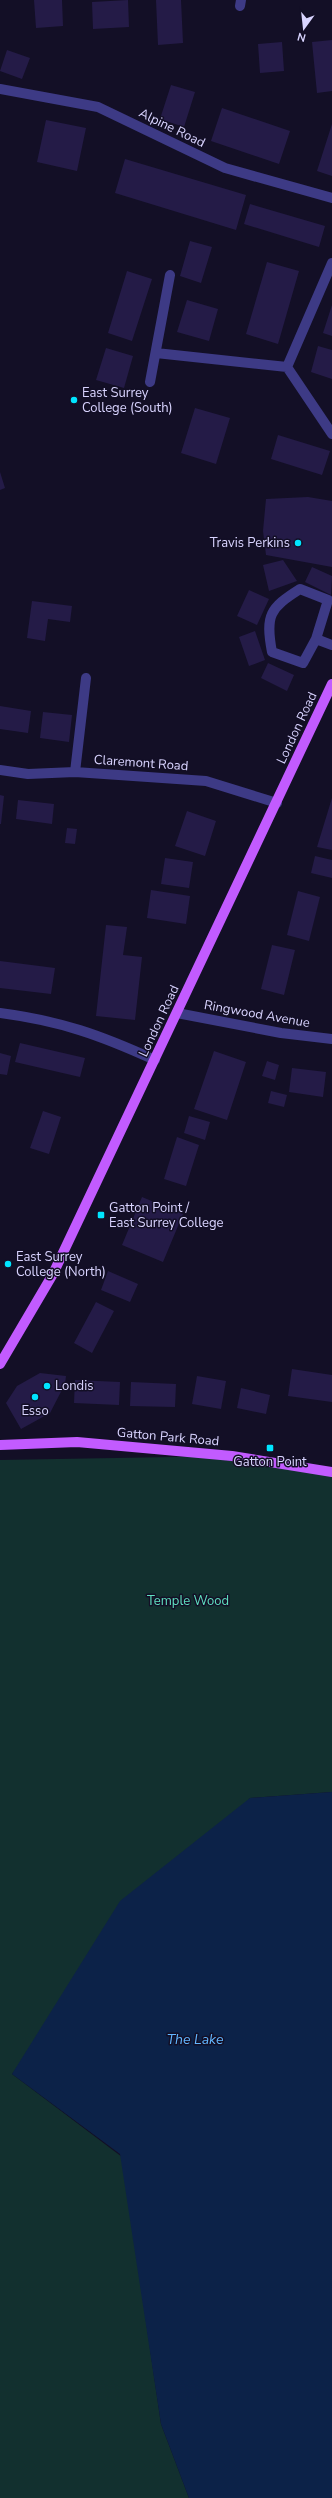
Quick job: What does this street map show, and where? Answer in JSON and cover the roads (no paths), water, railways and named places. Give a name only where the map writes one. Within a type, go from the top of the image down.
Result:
[{"type":"main road","name":"London Road","points":[[0,1364],[53,1274],[332,684]]},
{"type":"main road","name":"Gatton Park Road","points":[[0,1445],[77,1442],[232,1456],[332,1472]]},
{"type":"street","name":"Alpine Road","points":[[0,89],[98,107],[225,168],[332,198]]},
{"type":"street","points":[[287,367],[332,263]]},
{"type":"street","points":[[150,382],[170,275]]},
{"type":"street","points":[[156,353],[287,367]]},
{"type":"street","points":[[287,367],[332,434]]},
{"type":"street","points":[[300,589],[328,600],[316,639],[303,663],[272,652],[267,628],[276,604],[300,589]]},
{"type":"street","points":[[316,639],[332,645]]},
{"type":"street","points":[[75,772],[86,678]]},
{"type":"street","name":"Claremont Road","points":[[0,770],[28,774],[75,772],[206,781],[277,803]]},
{"type":"street","points":[[0,1013],[38,1018],[85,1030],[155,1060]]},
{"type":"street","name":"Ringwood Avenue","points":[[177,1013],[281,1033],[332,1039]]},
{"type":"water","name":"The Lake","points":[[332,1792],[332,2498],[189,2498],[161,2424],[120,2154],[12,2074],[120,1901],[250,1798]]},
{"type":"place","name":"East Surrey College (South)","points":[[74,400]]},
{"type":"place","name":"Travis Perkins","points":[[298,543]]},
{"type":"place","name":"Gatton Point / East Surrey College","points":[[101,1215]]},
{"type":"place","name":"East Surrey College (North)","points":[[8,1264]]},
{"type":"place","name":"Londis","points":[[47,1386]]},
{"type":"place","name":"Esso","points":[[35,1397]]},
{"type":"place","name":"Gatton Point","points":[[270,1448]]},
{"type":"park label","name":"Temple Wood","points":[[188,1601]]}]
